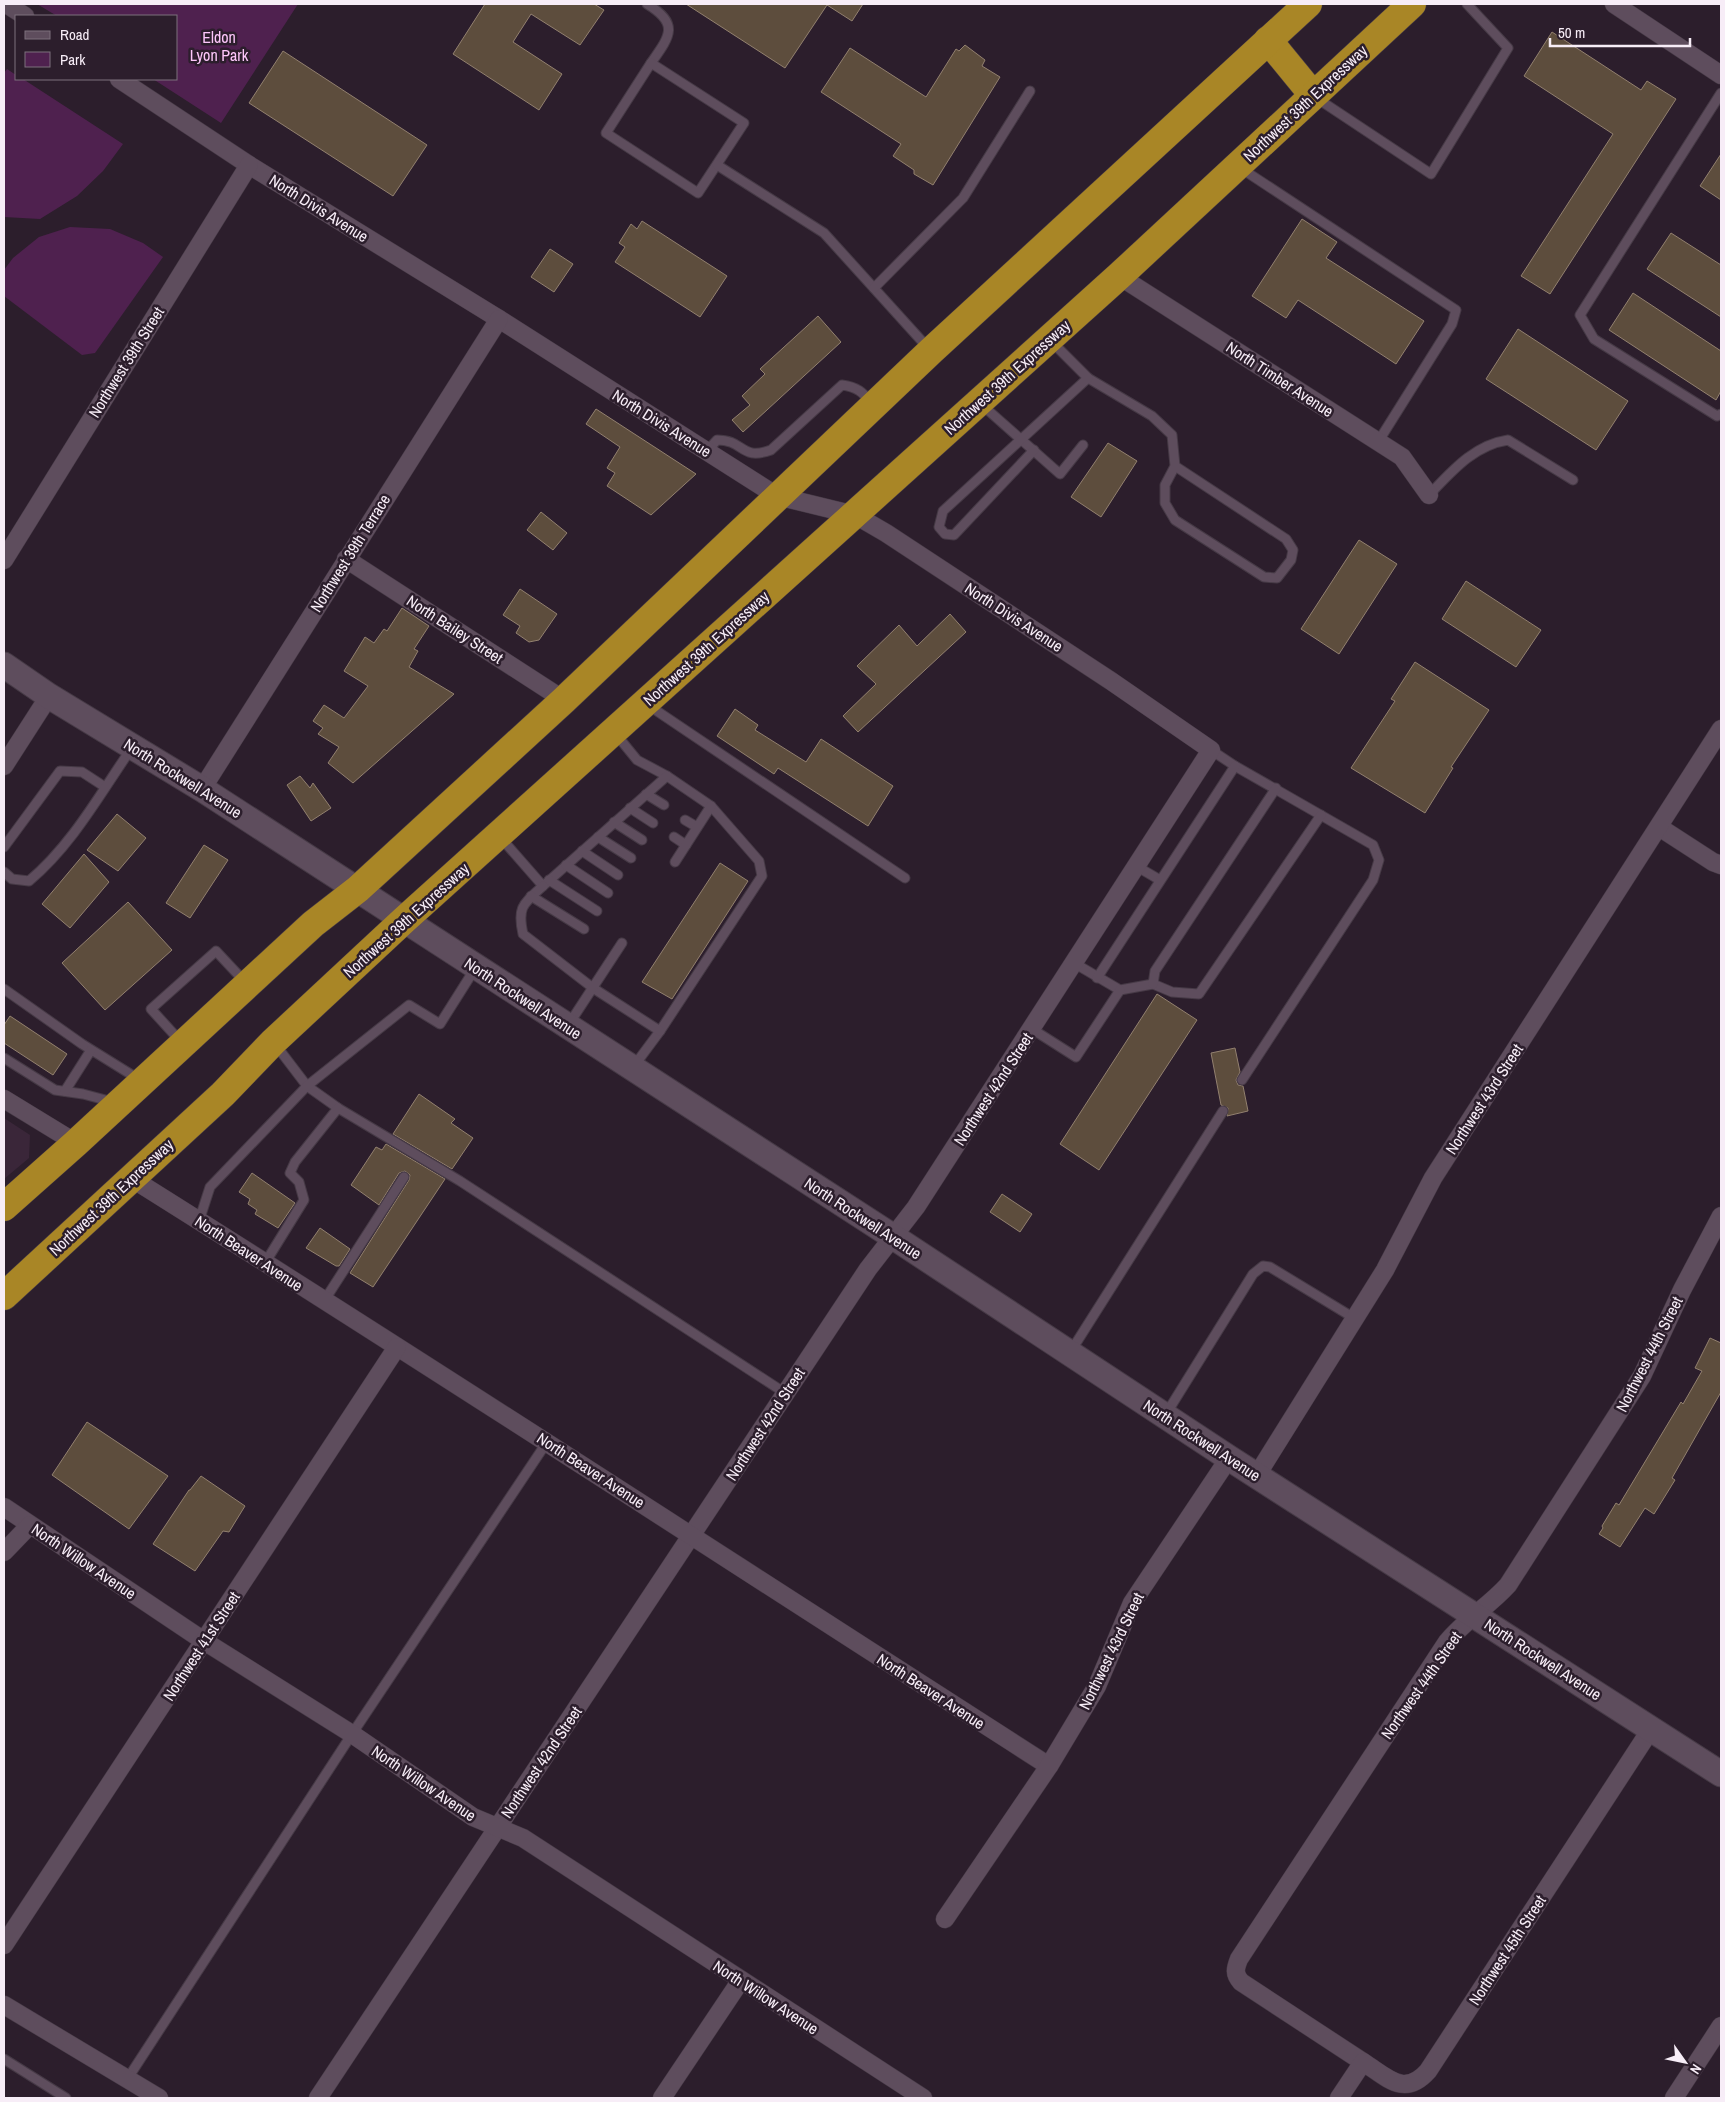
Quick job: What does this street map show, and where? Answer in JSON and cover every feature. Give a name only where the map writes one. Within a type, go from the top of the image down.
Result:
[{"type":"highway","points":[[4,1207],[313,924],[358,890],[564,700],[931,351],[1308,4]]},
{"type":"highway","name":"Northwest 39th Expressway","points":[[4,1296],[223,1094],[273,1042],[404,920],[1119,276],[1412,4]]},
{"type":"highway","points":[[1268,40],[1313,95]]},
{"type":"main road","name":"North Rockwell Avenue","points":[[4,665],[49,696],[202,788],[892,1236],[1229,1458],[1721,1774]]},
{"type":"street","points":[[6,4],[23,15]]},
{"type":"street","points":[[1614,4],[1721,75]]},
{"type":"street","name":"North Divis Avenue","points":[[122,80],[249,165],[499,319],[777,496],[854,515],[894,538],[1212,750]]},
{"type":"street","name":"Northwest 39th Street","points":[[4,560],[249,165]]},
{"type":"street","name":"North Timber Avenue","points":[[1119,276],[1402,457],[1429,495]]},
{"type":"street","name":"Northwest 39th Terrace","points":[[202,788],[499,319]]},
{"type":"street","name":"North Bailey Street","points":[[346,559],[564,700]]},
{"type":"street","points":[[4,766],[49,696]]},
{"type":"street","name":"Northwest 43rd Street","points":[[1257,1475],[1385,1270],[1433,1178],[1721,729]]},
{"type":"street","name":"Northwest 42nd Street","points":[[318,2098],[868,1269],[916,1207],[1212,750]]},
{"type":"street","points":[[1659,828],[1713,862],[1721,865]]},
{"type":"street","points":[[4,1099],[76,1143]]},
{"type":"street","name":"North Beaver Avenue","points":[[131,1178],[547,1442],[1049,1766]]},
{"type":"street","name":"Northwest 44th Street","points":[[1363,2062],[1242,1982],[1236,1976],[1235,1967],[1446,1642],[1458,1629],[1496,1599],[1508,1585],[1624,1406],[1642,1376],[1682,1290],[1721,1216]]},
{"type":"street","name":"Northwest 41st Street","points":[[4,1945],[397,1347]]},
{"type":"street","name":"Northwest 43rd Street","points":[[945,1919],[1049,1766],[1097,1686],[1132,1603],[1229,1458]]},
{"type":"street","name":"North Willow Avenue","points":[[4,1507],[204,1641],[352,1734],[473,1817],[522,1838],[923,2098]]},
{"type":"street","points":[[4,1552],[30,1525]]},
{"type":"street","name":"Northwest 45th Street","points":[[1363,2062],[1401,2084],[1411,2085],[1420,2080],[1428,2071],[1651,1729]]},
{"type":"street","points":[[662,2098],[741,1980]]},
{"type":"street","points":[[4,2005],[159,2098]]},
{"type":"street","points":[[1674,2098],[1721,2026]]},
{"type":"street","points":[[1339,2098],[1363,2062]]},
{"type":"lane","points":[[647,4],[664,16],[669,24],[666,42],[651,63],[606,133],[698,193],[744,123],[651,63]]},
{"type":"lane","points":[[1313,95],[1431,174],[1508,48],[1466,4]]},
{"type":"lane","points":[[874,288],[963,198],[1030,91]]},
{"type":"lane","points":[[1721,92],[1580,315],[1594,339],[1716,416],[1721,414]]},
{"type":"lane","points":[[716,165],[824,233],[931,351]]},
{"type":"lane","points":[[1236,166],[1456,310],[1452,324],[1378,442]]},
{"type":"lane","points":[[1049,339],[1088,378],[1152,416],[1172,435],[1176,466],[1165,485],[1165,503],[1175,520],[1264,577],[1277,578],[1291,560],[1293,550],[1286,539],[1176,466]]},
{"type":"lane","points":[[1034,450],[954,536],[945,534],[939,527],[943,511],[1088,378]]},
{"type":"lane","points":[[707,452],[717,440],[727,440],[750,454],[758,455],[771,450],[842,385],[853,386],[863,392],[873,406]]},
{"type":"lane","points":[[979,402],[1023,439],[1060,474],[1084,445]]},
{"type":"lane","points":[[1429,495],[1458,465],[1477,451],[1496,441],[1508,440],[1573,480]]},
{"type":"lane","points":[[646,703],[905,878]]},
{"type":"lane","points":[[614,732],[637,760],[667,776],[711,806],[758,861],[762,876],[660,1031],[633,1068]]},
{"type":"lane","points":[[4,872],[12,879],[29,881],[50,864],[133,746]]},
{"type":"lane","points":[[1212,750],[1235,766],[1372,845],[1379,860],[1373,880],[1242,1080]]},
{"type":"lane","points":[[1097,978],[1235,766]]},
{"type":"lane","points":[[4,847],[60,771],[82,772],[105,787]]},
{"type":"lane","points":[[660,1031],[593,988],[523,934],[519,916],[526,901],[531,896],[667,776]]},
{"type":"lane","points":[[1153,984],[1155,970],[1276,788]]},
{"type":"lane","points":[[646,794],[664,805]]},
{"type":"lane","points":[[675,862],[711,806]]},
{"type":"lane","points":[[630,808],[653,823]]},
{"type":"lane","points":[[1074,963],[1120,990],[1153,984],[1172,992],[1199,994],[1321,815]]},
{"type":"lane","points":[[686,820],[697,827]]},
{"type":"lane","points":[[614,822],[642,840]]},
{"type":"lane","points":[[499,835],[546,883],[597,912]]},
{"type":"lane","points":[[598,837],[630,858]]},
{"type":"lane","points":[[674,837],[686,845]]},
{"type":"lane","points":[[582,851],[618,875]]},
{"type":"lane","points":[[566,865],[608,893]]},
{"type":"lane","points":[[1136,866],[1160,880]]},
{"type":"lane","points":[[531,896],[584,929]]},
{"type":"lane","points":[[567,1026],[593,988],[616,946]]},
{"type":"lane","points":[[183,1044],[151,1009],[216,951],[247,985]]},
{"type":"lane","points":[[199,1221],[210,1187],[307,1086],[409,1005],[440,1024],[476,967]]},
{"type":"lane","points":[[4,989],[91,1050],[142,1082]]},
{"type":"lane","points":[[1032,1029],[1076,1057],[1120,990]]},
{"type":"lane","points":[[273,1042],[307,1086],[338,1108],[460,1181],[785,1394]]},
{"type":"lane","points":[[65,1091],[91,1050]]},
{"type":"lane","points":[[4,1058],[55,1090],[119,1103]]},
{"type":"lane","points":[[265,1263],[304,1200],[299,1182],[290,1173],[295,1162],[338,1108]]},
{"type":"lane","points":[[1070,1354],[1223,1111]]},
{"type":"lane","points":[[324,1301],[404,1177]]},
{"type":"lane","points":[[1165,1416],[1253,1274],[1263,1266],[1270,1267],[1313,1291],[1354,1318]]},
{"type":"lane","points":[[128,2078],[352,1734],[547,1442]]},
{"type":"lane","points":[[4,2059],[66,2098]]},
{"type":"shaded area","points":[[4,1118],[30,1135],[29,1158],[4,1179]]},
{"type":"green space","name":"Eldon Lyon Park","points":[[37,4],[298,4],[221,123],[155,80],[178,80],[178,15],[55,15]]},
{"type":"green space","points":[[7,69],[15,74],[15,80],[25,80],[123,144],[103,171],[77,196],[40,219],[4,217],[4,73]]},
{"type":"green space","points":[[70,227],[110,229],[143,243],[163,257],[95,353],[82,355],[4,296],[4,270],[13,258],[39,237]]},
{"type":"building","points":[[485,4],[594,4],[604,10],[580,45],[531,14],[513,42],[562,74],[539,110],[453,54]]},
{"type":"building","points":[[686,4],[863,4],[852,21],[827,5],[785,68]]},
{"type":"building","points":[[1552,32],[1641,90],[1647,81],[1676,99],[1550,294],[1521,276],[1613,134],[1524,76]]},
{"type":"building","points":[[965,45],[985,60],[982,66],[1000,77],[933,185],[914,174],[914,170],[893,156],[901,144],[821,92],[850,48],[926,97],[956,49],[959,51]]},
{"type":"building","points":[[283,51],[427,145],[393,196],[249,103]]},
{"type":"building","points":[[1721,154],[1721,200],[1700,186]]},
{"type":"building","points":[[1302,219],[1337,242],[1326,258],[1424,321],[1396,364],[1298,300],[1286,318],[1252,296]]},
{"type":"building","points":[[642,221],[727,276],[700,317],[615,262],[625,247],[619,243],[631,224],[637,229]]},
{"type":"building","points":[[1671,233],[1721,265],[1721,317],[1647,269]]},
{"type":"building","points":[[550,249],[573,264],[554,292],[531,277]]},
{"type":"building","points":[[1633,293],[1721,351],[1721,391],[1716,400],[1609,330]]},
{"type":"building","points":[[818,316],[841,342],[743,432],[732,420],[750,405],[742,396],[765,374],[760,369]]},
{"type":"building","points":[[1518,329],[1628,401],[1596,450],[1486,379]]},
{"type":"building","points":[[596,409],[696,474],[651,515],[607,486],[615,473],[607,468],[620,447],[586,424]]},
{"type":"building","points":[[1108,443],[1137,461],[1101,517],[1071,497]]},
{"type":"building","points":[[541,512],[567,533],[553,550],[527,530]]},
{"type":"building","points":[[1359,540],[1397,564],[1339,654],[1301,629]]},
{"type":"building","points":[[1466,581],[1541,630],[1516,667],[1442,619]]},
{"type":"building","points":[[520,589],[557,614],[539,640],[529,642],[516,633],[520,626],[503,615]]},
{"type":"building","points":[[402,608],[429,626],[414,649],[418,651],[409,667],[454,694],[353,783],[328,763],[339,747],[318,734],[323,728],[313,721],[324,705],[344,718],[368,686],[344,671],[365,637],[374,643],[384,629],[387,631]]},
{"type":"building","points":[[950,614],[966,632],[858,732],[843,716],[876,684],[857,666],[899,625],[917,646]]},
{"type":"building","points":[[1415,662],[1489,710],[1451,767],[1453,768],[1425,813],[1351,768],[1395,701],[1391,699]]},
{"type":"building","points":[[735,709],[758,725],[755,730],[806,762],[821,739],[893,786],[868,826],[778,768],[774,774],[717,736]]},
{"type":"building","points":[[300,776],[310,788],[313,783],[331,808],[311,821],[287,785]]},
{"type":"building","points":[[117,814],[146,838],[118,871],[87,850]]},
{"type":"building","points":[[204,845],[228,860],[190,918],[166,903]]},
{"type":"building","points":[[84,854],[109,882],[70,928],[42,904]]},
{"type":"building","points":[[720,863],[748,881],[672,999],[642,982]]},
{"type":"building","points":[[128,902],[172,950],[105,1010],[62,963]]},
{"type":"building","points":[[1157,994],[1197,1020],[1099,1170],[1060,1144]]},
{"type":"building","points":[[10,1016],[67,1054],[53,1075],[4,1043],[4,1025]]},
{"type":"building","points":[[1235,1048],[1240,1072],[1236,1080],[1238,1085],[1243,1086],[1248,1111],[1227,1116],[1228,1108],[1221,1105],[1211,1053]]},
{"type":"building","points":[[419,1094],[455,1119],[451,1123],[473,1138],[452,1169],[393,1134]]},
{"type":"building","points":[[386,1144],[445,1179],[373,1287],[350,1273],[409,1180],[410,1175],[405,1171],[399,1173],[379,1205],[351,1185],[376,1147],[382,1150]]},
{"type":"building","points":[[252,1173],[295,1203],[278,1228],[255,1214],[257,1210],[248,1204],[250,1199],[239,1192]]},
{"type":"building","points":[[1002,1194],[1032,1214],[1020,1232],[990,1212]]},
{"type":"building","points":[[320,1228],[350,1249],[339,1266],[306,1248]]},
{"type":"building","points":[[1710,1338],[1721,1343],[1721,1392],[1672,1478],[1675,1480],[1654,1514],[1645,1508],[1620,1547],[1599,1534],[1603,1528],[1602,1526],[1616,1503],[1619,1505],[1681,1402],[1683,1404],[1702,1371],[1695,1368]]},
{"type":"building","points":[[87,1422],[168,1476],[129,1529],[52,1475]]},
{"type":"building","points":[[201,1476],[245,1506],[229,1532],[223,1531],[195,1571],[153,1544],[189,1490]]}]
